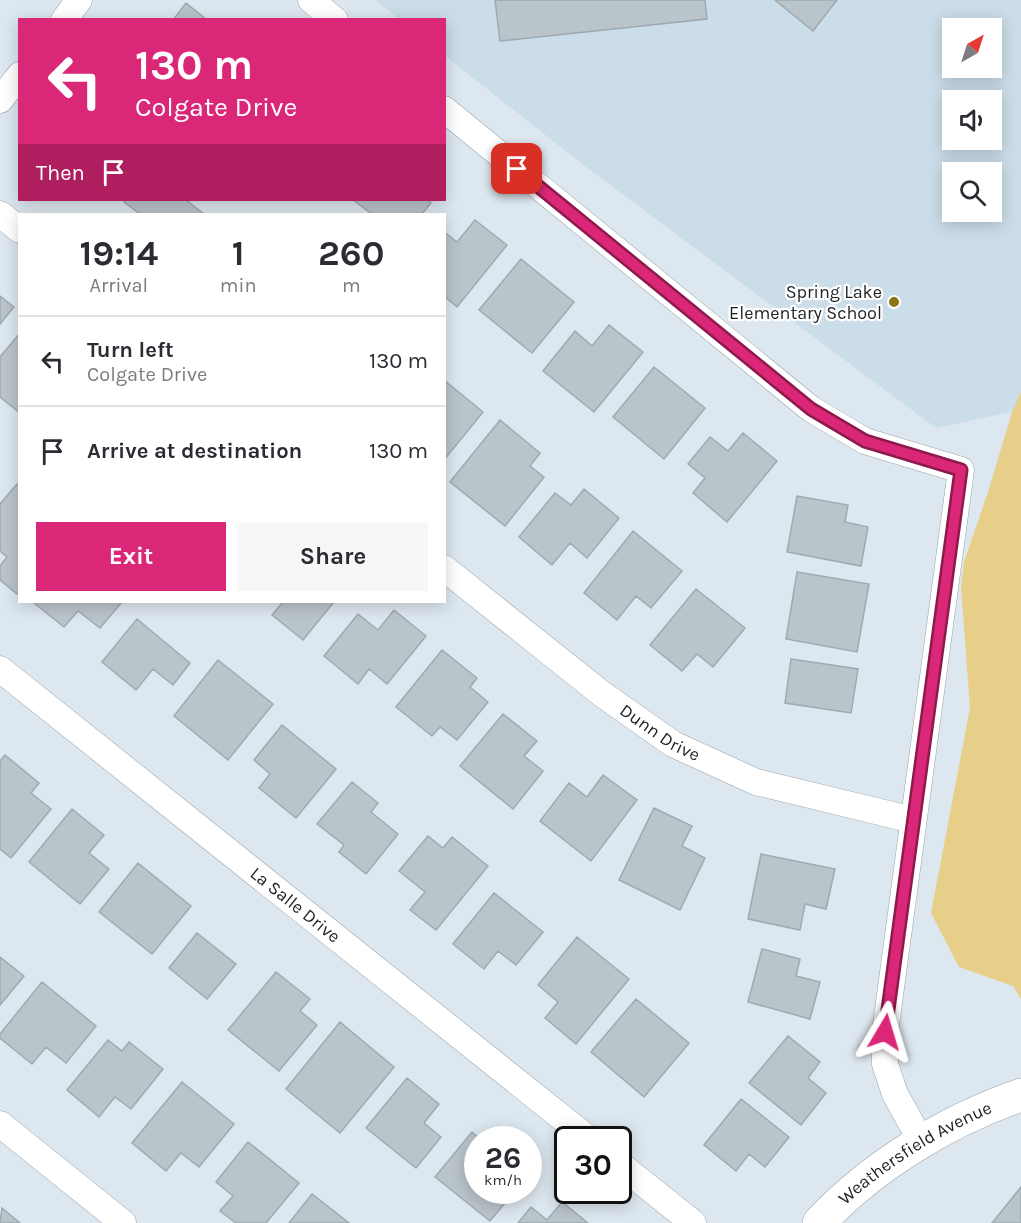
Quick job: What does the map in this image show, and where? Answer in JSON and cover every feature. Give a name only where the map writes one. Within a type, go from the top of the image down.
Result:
[{"type":"street","points":[[66,18],[79,0]]},
{"type":"street","points":[[311,0],[333,18]]},
{"type":"street","points":[[0,100],[18,78]]},
{"type":"street","points":[[446,111],[811,409],[865,441],[961,470],[885,1032],[885,1064],[895,1094],[921,1141]]},
{"type":"street","points":[[0,214],[18,228]]},
{"type":"street","name":"Dunn Drive","points":[[446,570],[602,694],[674,744],[756,782],[913,820]]},
{"type":"street","name":"La Salle Drive","points":[[0,669],[572,1126]]},
{"type":"street","name":"Weathersfield Avenue","points":[[819,1223],[830,1210],[878,1170],[921,1141],[1000,1102],[1021,1095]]},
{"type":"street","points":[[0,1124],[123,1223]]},
{"type":"street","points":[[632,1174],[693,1223]]},
{"type":"shaded area","name":"Spring Lake Elementary School","points":[[375,0],[1021,0],[1021,392],[1012,412],[936,428],[582,164],[446,57],[446,18],[398,18]]},
{"type":"shaded area","points":[[1021,392],[1021,999],[1013,986],[959,967],[931,913],[970,708],[961,587],[964,562],[1012,412]]},
{"type":"building","points":[[495,0],[705,0],[707,19],[500,41]]},
{"type":"building","points":[[775,0],[837,0],[813,31]]},
{"type":"building","points":[[186,3],[205,18],[175,18]]},
{"type":"building","points":[[187,201],[203,213],[139,213],[124,202]]},
{"type":"building","points":[[354,201],[428,201],[431,203],[423,213],[371,213]]},
{"type":"building","points":[[475,220],[507,245],[457,307],[446,298],[446,234],[457,242]]},
{"type":"building","points":[[521,259],[574,302],[532,353],[479,310]]},
{"type":"building","points":[[0,296],[14,307],[0,324]]},
{"type":"building","points":[[609,325],[643,352],[594,412],[543,371],[575,331],[592,346]]},
{"type":"building","points":[[18,335],[18,411],[0,397],[0,357]]},
{"type":"building","points":[[654,367],[705,408],[664,459],[613,417]]},
{"type":"building","points":[[446,382],[483,412],[446,458]]},
{"type":"building","points":[[500,420],[540,453],[530,466],[544,477],[505,526],[450,482]]},
{"type":"building","points":[[743,433],[777,461],[727,522],[693,493],[705,478],[688,464],[710,437],[728,451]]},
{"type":"building","points":[[17,484],[17,594],[0,580],[0,566],[7,557],[0,551],[0,504]]},
{"type":"building","points":[[584,489],[619,518],[587,558],[570,543],[552,565],[519,537],[555,493],[571,505]]},
{"type":"building","points":[[797,496],[848,505],[845,522],[868,527],[861,566],[787,552]]},
{"type":"building","points":[[633,531],[682,571],[651,608],[636,596],[617,620],[584,593]]},
{"type":"building","points":[[797,572],[869,584],[857,652],[786,639]]},
{"type":"building","points":[[696,589],[745,628],[713,667],[697,654],[682,671],[650,645]]},
{"type":"building","points":[[34,603],[121,603],[100,628],[78,611],[64,627]]},
{"type":"building","points":[[282,603],[333,603],[303,640],[272,615]]},
{"type":"building","points":[[394,610],[426,636],[387,684],[369,669],[358,684],[324,656],[358,614],[378,630]]},
{"type":"building","points":[[137,619],[190,663],[173,685],[153,669],[136,690],[102,662]]},
{"type":"building","points":[[442,650],[477,678],[470,687],[488,702],[457,740],[440,727],[432,736],[396,707]]},
{"type":"building","points":[[791,659],[858,669],[851,713],[785,703]]},
{"type":"building","points":[[218,660],[273,704],[228,760],[174,716]]},
{"type":"building","points":[[503,714],[537,741],[524,756],[543,771],[513,809],[460,766]]},
{"type":"building","points":[[282,725],[336,769],[296,818],[259,788],[270,774],[254,760]]},
{"type":"building","points":[[5,755],[39,783],[31,793],[51,809],[11,858],[0,849],[0,761]]},
{"type":"building","points":[[603,775],[637,800],[591,861],[540,821],[569,783],[587,797]]},
{"type":"building","points":[[352,782],[378,803],[371,812],[398,834],[366,874],[339,852],[344,845],[317,824]]},
{"type":"building","points":[[654,808],[692,826],[682,846],[705,858],[680,910],[619,880]]},
{"type":"building","points":[[72,809],[104,835],[89,853],[109,869],[80,904],[29,862]]},
{"type":"building","points":[[428,836],[443,848],[452,837],[488,866],[436,930],[410,910],[425,892],[399,871]]},
{"type":"building","points":[[761,854],[835,869],[826,909],[805,904],[800,930],[748,919]]},
{"type":"building","points":[[138,863],[191,906],[152,954],[99,912]]},
{"type":"building","points":[[494,893],[543,932],[516,965],[498,951],[484,969],[453,944]]},
{"type":"building","points":[[197,933],[236,964],[207,999],[169,968]]},
{"type":"building","points":[[577,937],[629,979],[576,1044],[545,1018],[558,1002],[538,985]]},
{"type":"building","points":[[762,949],[800,959],[796,976],[820,982],[810,1019],[748,1002]]},
{"type":"building","points":[[0,957],[24,976],[0,1005]]},
{"type":"building","points":[[276,972],[310,999],[300,1011],[317,1025],[279,1071],[228,1030]]},
{"type":"building","points":[[42,982],[96,1026],[66,1063],[46,1047],[32,1064],[0,1038],[0,1034]]},
{"type":"building","points":[[636,999],[689,1043],[644,1097],[591,1052]]},
{"type":"building","points":[[340,1022],[394,1067],[340,1133],[286,1089]]},
{"type":"building","points":[[788,1036],[820,1062],[808,1078],[826,1093],[801,1125],[749,1083]]},
{"type":"building","points":[[108,1040],[122,1051],[129,1042],[163,1069],[131,1109],[115,1097],[99,1117],[67,1090]]},
{"type":"building","points":[[407,1078],[439,1104],[424,1123],[441,1137],[416,1168],[366,1128]]},
{"type":"building","points":[[182,1082],[234,1124],[199,1167],[181,1153],[166,1171],[132,1143]]},
{"type":"building","points":[[741,1099],[789,1137],[765,1167],[749,1154],[736,1171],[704,1145]]},
{"type":"building","points":[[248,1142],[299,1183],[266,1223],[236,1223],[220,1211],[233,1196],[216,1182]]},
{"type":"building","points":[[464,1142],[464,1200],[435,1177]]},
{"type":"building","points":[[1021,1187],[1021,1223],[992,1223]]},
{"type":"building","points":[[312,1194],[349,1223],[289,1223]]},
{"type":"building","points":[[469,1204],[504,1204],[490,1221]]},
{"type":"building","points":[[560,1204],[564,1204],[588,1223],[518,1223],[531,1207],[547,1220]]},
{"type":"building","points":[[2,1208],[20,1223],[0,1223]]},
{"type":"place","name":"Spring Lake Elementary School","points":[[894,302]]},
{"type":"route","points":[[517,169],[811,409],[865,441],[961,470],[885,1032]]}]
